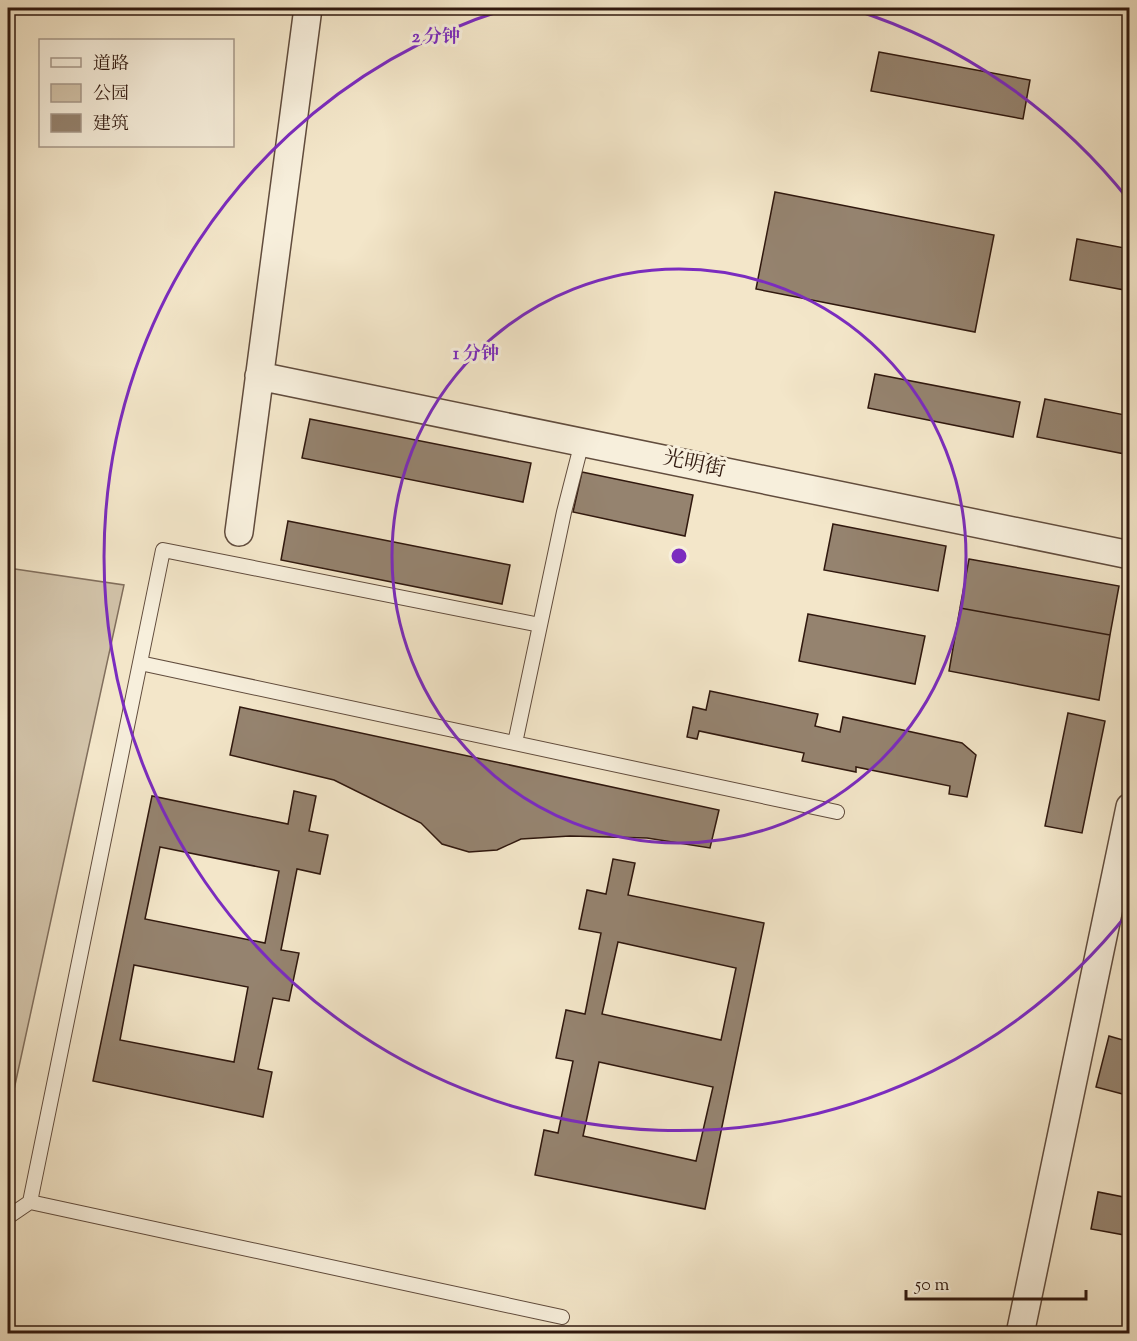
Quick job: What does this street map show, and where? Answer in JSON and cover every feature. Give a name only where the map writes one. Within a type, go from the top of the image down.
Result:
[{"type":"street","points":[[239,532],[308,8]]},
{"type":"street","name":"光明街","points":[[259,376],[1130,555]]},
{"type":"street","points":[[1020,1334],[1130,807]]},
{"type":"lane","points":[[514,743],[564,512],[582,442]]},
{"type":"lane","points":[[8,1217],[30,1202],[163,550],[540,625]]},
{"type":"lane","points":[[140,663],[837,812]]},
{"type":"lane","points":[[30,1202],[562,1317]]},
{"type":"green space","points":[[8,568],[124,585],[8,1117]]},
{"type":"building","points":[[879,52],[1030,80],[1023,119],[871,91]]},
{"type":"building","points":[[775,192],[994,235],[975,332],[756,289]]},
{"type":"building","points":[[1077,239],[1130,249],[1130,291],[1070,280]]},
{"type":"building","points":[[875,374],[1020,402],[1013,437],[868,408]]},
{"type":"building","points":[[1045,399],[1130,416],[1130,455],[1037,437]]},
{"type":"building","points":[[310,419],[531,463],[523,502],[302,458]]},
{"type":"building","points":[[582,472],[693,495],[685,536],[573,512]]},
{"type":"building","points":[[288,521],[510,565],[502,604],[281,560]]},
{"type":"building","points":[[833,524],[946,546],[938,591],[824,570]]},
{"type":"building","points":[[969,559],[1119,586],[1110,635],[960,608]]},
{"type":"building","points":[[960,608],[1110,635],[1099,700],[949,671]]},
{"type":"building","points":[[808,614],[925,636],[915,684],[799,661]]},
{"type":"building","points":[[710,691],[818,714],[815,726],[840,732],[843,717],[962,743],[976,755],[967,797],[949,794],[950,786],[856,767],[856,772],[802,761],[804,753],[699,731],[697,739],[687,737],[693,707],[706,710]]},
{"type":"building","points":[[240,707],[719,810],[710,848],[647,838],[570,836],[521,839],[497,850],[469,852],[442,844],[421,823],[334,780],[230,755]]},
{"type":"building","points":[[1068,713],[1105,721],[1082,833],[1045,826]]},
{"type":"building","points":[[294,791],[316,796],[309,831],[328,835],[320,874],[297,869],[281,950],[299,953],[289,1001],[273,998],[258,1069],[272,1072],[263,1117],[93,1081],[152,796],[288,824]],"holes":[[[160,847],[279,871],[265,943],[145,919]],[[134,965],[248,987],[234,1062],[120,1040]]]},
{"type":"building","points":[[613,859],[635,863],[628,895],[764,923],[705,1209],[535,1175],[544,1130],[558,1133],[573,1061],[556,1058],[566,1010],[585,1014],[601,933],[579,929],[587,890],[606,894]],"holes":[[[618,942],[736,968],[721,1040],[602,1014]],[[599,1062],[713,1087],[696,1161],[583,1136]]]},
{"type":"building","points":[[1109,1036],[1130,1042],[1130,1096],[1096,1087]]},
{"type":"building","points":[[1125,1187],[1130,1187],[1130,1236],[1091,1229],[1098,1192],[1124,1197]]}]
